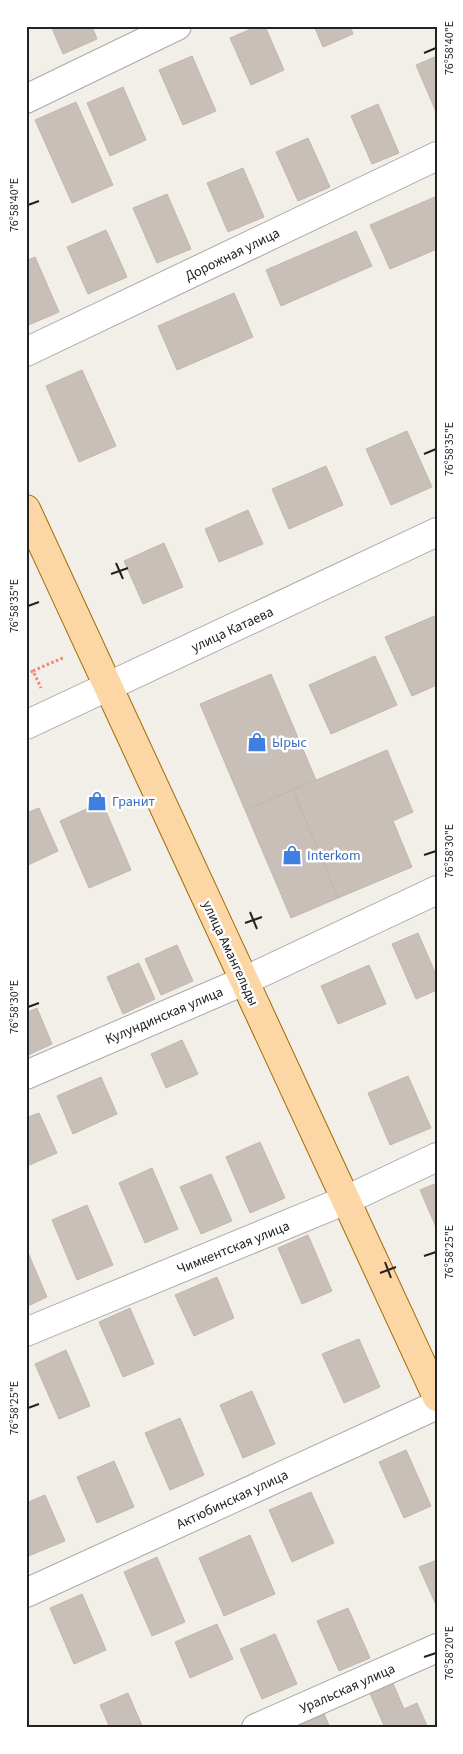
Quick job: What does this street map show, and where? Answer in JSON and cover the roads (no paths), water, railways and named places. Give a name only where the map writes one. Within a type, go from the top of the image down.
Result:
[{"type":"main road","name":"улица Амангельды","points":[[26,509],[437,1397]]},
{"type":"street","points":[[26,98],[177,26]]},
{"type":"street","name":"Дорожная улица","points":[[26,352],[437,156]]},
{"type":"street","name":"улица Катаева","points":[[26,725],[437,532]]},
{"type":"street","name":"Кулундинская улица","points":[[26,1074],[244,981],[437,890]]},
{"type":"street","name":"Чимкентская улица","points":[[26,1332],[346,1200],[437,1157]]},
{"type":"street","name":"Актюбинская улица","points":[[26,1593],[437,1405]]},
{"type":"street","name":"Уральская улица","points":[[256,1728],[437,1648]]},
{"type":"place","name":"Ырыс","points":[[257,742]]},
{"type":"place","name":"Гранит","points":[[97,801]]},
{"type":"place","name":"Interkom","points":[[292,855]]}]
